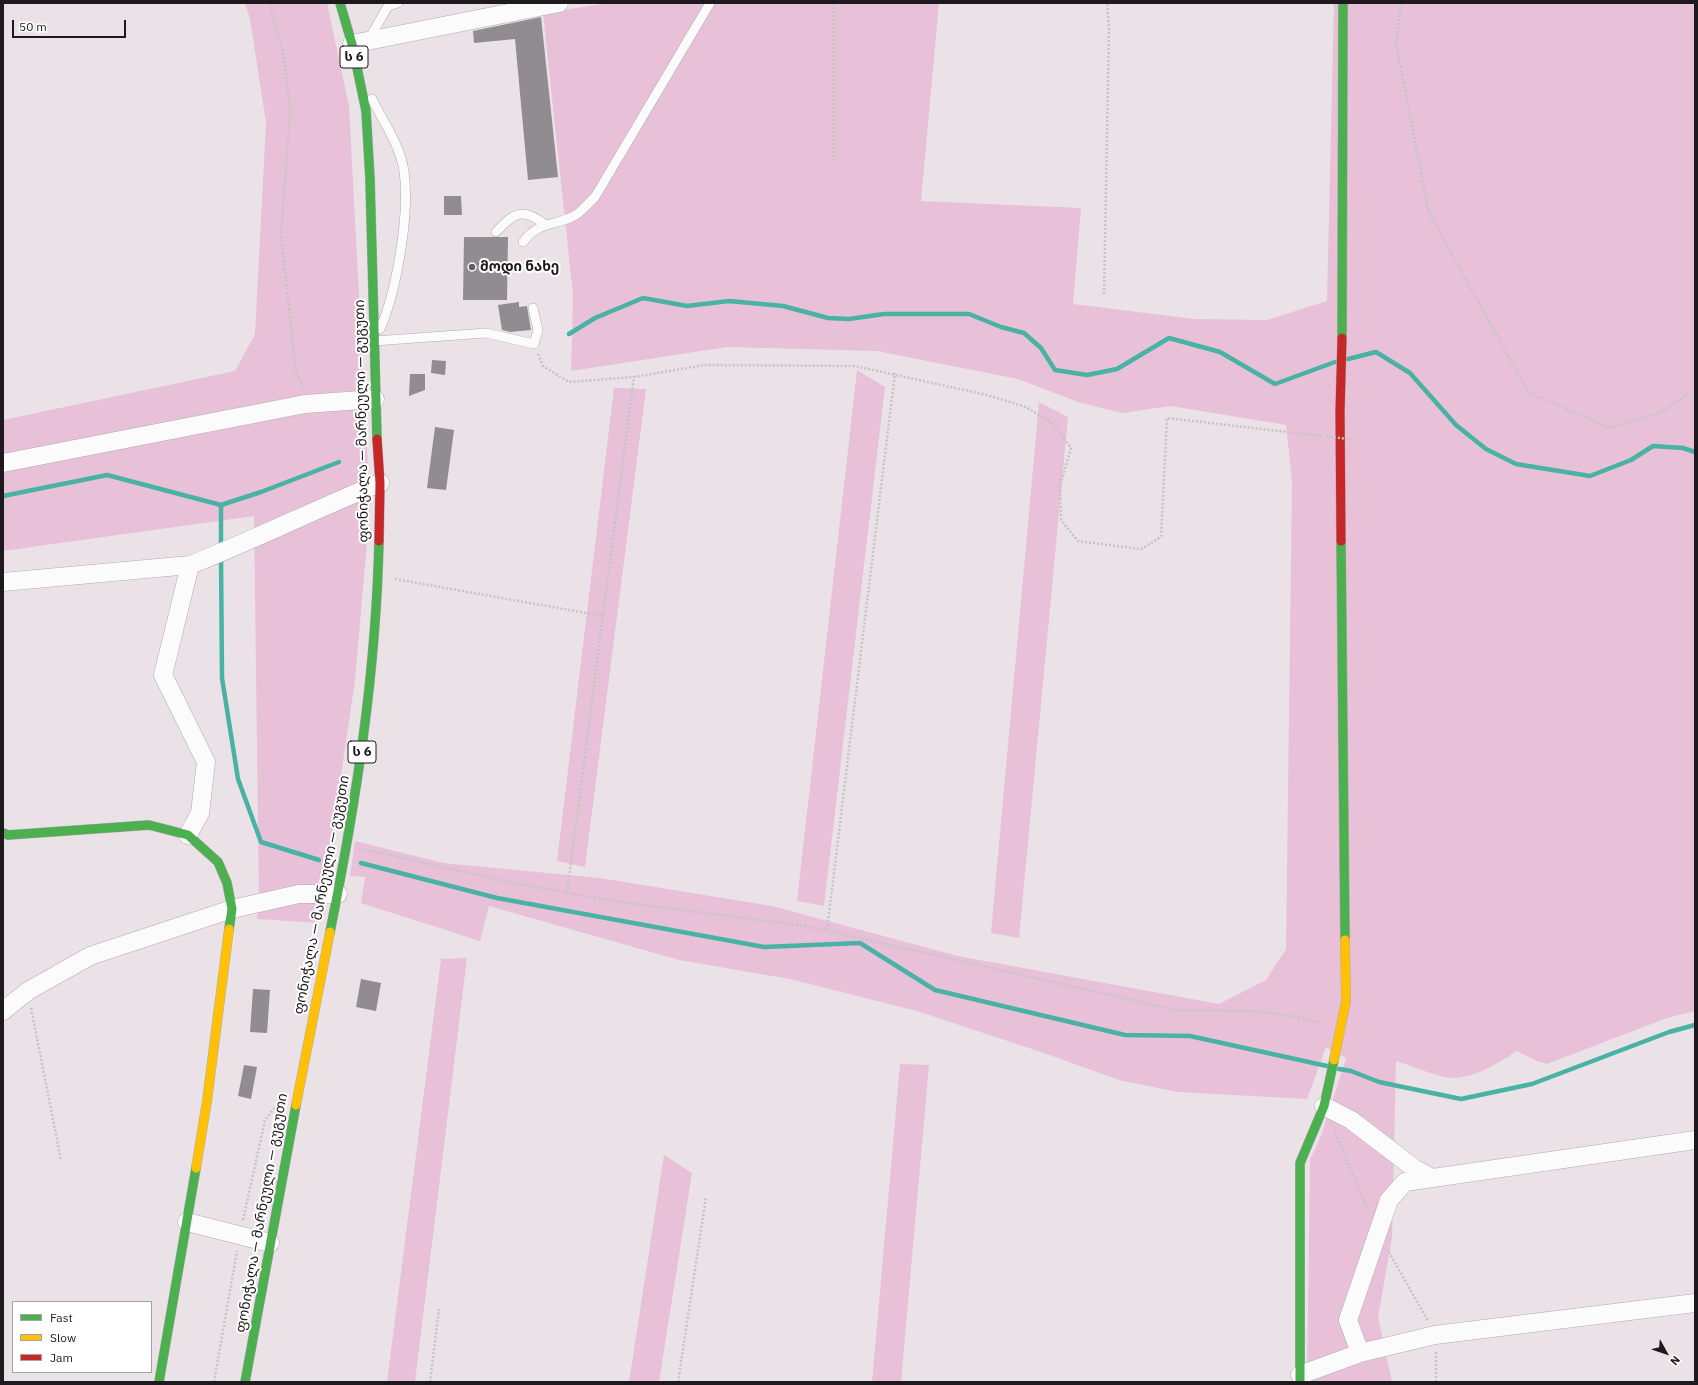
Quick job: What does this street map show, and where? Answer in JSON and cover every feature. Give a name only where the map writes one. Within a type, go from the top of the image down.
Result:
[{"type":"main road","name":"ფონიჭალა — მარნეული — გუგუთი","points":[[245,1382],[270,1243],[347,845],[366,728],[378,576],[380,483],[375,399],[370,179],[366,111],[357,71],[360,42],[340,3]]},
{"type":"main road","points":[[1300,1379],[1300,1163],[1324,1106],[1346,1001],[1340,412],[1342,325],[1342,3]]},
{"type":"main road","points":[[5,836],[149,825],[188,835],[218,862],[227,883],[232,909],[208,1101],[159,1382]]},
{"type":"street","points":[[360,42],[559,3]]},
{"type":"street","points":[[3,463],[311,404],[375,399]]},
{"type":"street","points":[[3,582],[190,565],[236,547],[380,483]]},
{"type":"street","points":[[188,835],[200,813],[206,762],[163,675],[190,565]]},
{"type":"street","points":[[3,1011],[28,991],[90,956],[232,909],[299,894],[338,894]]},
{"type":"street","points":[[1324,1106],[1351,1120],[1414,1168],[1432,1178]]},
{"type":"street","points":[[1360,1353],[1348,1320],[1389,1200],[1405,1182],[1695,1140]]},
{"type":"street","points":[[187,1222],[270,1243]]},
{"type":"street","points":[[1300,1379],[1360,1353],[1435,1335],[1695,1303]]},
{"type":"lane","points":[[360,42],[388,6],[398,3]]},
{"type":"lane","points":[[523,242],[530,232],[544,224],[573,217],[595,197],[710,3]]},
{"type":"lane","points":[[357,71],[393,139],[404,170],[406,208],[404,228],[386,314],[374,342],[486,333],[534,344],[538,330],[533,308]]},
{"type":"lane","points":[[496,232],[510,218],[518,215],[528,214],[544,224]]},
{"type":"path","points":[[268,3],[284,56],[290,110],[281,234],[296,371],[311,404]]},
{"type":"path","points":[[834,3],[834,160]]},
{"type":"path","points":[[1104,294],[1109,28],[1107,3]]},
{"type":"path","points":[[1401,3],[1396,44],[1429,213],[1528,392],[1609,428],[1662,412],[1691,392],[1695,393]]},
{"type":"path","points":[[534,344],[543,366],[569,382],[634,377],[704,365],[855,366],[988,395],[1026,407],[1052,423],[1071,448],[1060,486],[1061,520],[1078,541],[1141,549],[1161,536],[1167,418],[1354,440]]},
{"type":"path","points":[[827,930],[895,374]]},
{"type":"path","points":[[568,893],[634,377]]},
{"type":"path","points":[[378,576],[603,616]]},
{"type":"path","points":[[347,845],[508,882],[568,893],[621,902],[827,930],[1176,1010],[1257,1011],[1303,1018],[1340,1030]]},
{"type":"path","points":[[28,991],[61,1160]]},
{"type":"path","points":[[678,1382],[706,1197]]},
{"type":"path","points":[[430,1382],[439,1309]]},
{"type":"shaded area","points":[[245,3],[327,3],[349,106],[370,506],[355,681],[319,923],[257,919],[259,904],[254,516],[3,551],[3,420],[235,371],[255,334],[266,123],[250,19]]},
{"type":"shaded area","points":[[609,3],[939,3],[921,201],[1081,208],[1073,304],[1194,319],[1267,320],[1327,301],[1334,3],[1695,3],[1695,1011],[1667,1018],[1547,1064],[1537,1061],[1517,1051],[1482,1071],[1463,1077],[1453,1078],[1444,1077],[1396,1061],[1392,1238],[1378,1317],[1392,1382],[1307,1382],[1310,1160],[1322,1133],[1346,1058],[1326,1047],[1307,1099],[1177,1092],[1119,1080],[1041,1052],[917,1011],[790,979],[679,960],[489,906],[480,941],[361,903],[365,877],[350,876],[355,841],[443,863],[600,878],[772,906],[958,956],[1219,1004],[1266,980],[1286,949],[1292,481],[1286,425],[1171,406],[1122,413],[1078,402],[1018,379],[877,351],[727,347],[571,371],[573,295],[543,13]]},
{"type":"shaded area","points":[[857,370],[885,387],[824,906],[797,901]]},
{"type":"shaded area","points":[[614,388],[646,389],[585,867],[557,861]]},
{"type":"shaded area","points":[[1039,402],[1068,417],[1019,938],[991,933]]},
{"type":"shaded area","points":[[467,958],[415,1382],[387,1382],[441,959]]},
{"type":"shaded area","points":[[900,1064],[929,1065],[901,1382],[872,1382]]},
{"type":"shaded area","points":[[664,1155],[692,1173],[659,1382],[629,1382]]},
{"type":"building","points":[[541,17],[558,177],[528,180],[515,39],[474,43],[473,31]]},
{"type":"building","points":[[444,196],[461,196],[462,215],[444,215]]},
{"type":"building","points":[[464,237],[508,237],[507,300],[463,300]]},
{"type":"building","points":[[519,302],[519,307],[527,306],[531,330],[510,332],[502,330],[498,305]]},
{"type":"building","points":[[432,360],[446,361],[445,375],[431,373]]},
{"type":"building","points":[[410,374],[425,374],[425,390],[409,396]]},
{"type":"building","points":[[435,427],[454,430],[446,490],[427,488]]},
{"type":"building","points":[[361,979],[381,983],[376,1011],[356,1007]]},
{"type":"building","points":[[253,989],[270,990],[267,1033],[250,1032]]},
{"type":"building","points":[[244,1065],[257,1067],[251,1099],[238,1096]]},
{"type":"waterway","points":[[569,334],[595,318],[643,298],[687,306],[729,301],[783,306],[828,318],[849,319],[884,314],[969,314],[1001,327],[1024,333],[1041,348],[1055,370],[1087,375],[1117,369],[1169,338],[1220,352],[1275,384],[1335,362]]},
{"type":"waterway","points":[[1348,359],[1376,352],[1410,373],[1456,425],[1486,449],[1516,464],[1590,476],[1631,460],[1653,446],[1683,448],[1695,452]]},
{"type":"waterway","points":[[3,496],[107,475],[221,505],[261,492],[339,462]]},
{"type":"waterway","points":[[221,505],[221,549]]},
{"type":"waterway","points":[[221,556],[222,678],[238,779],[261,842],[319,860]]},
{"type":"waterway","points":[[361,863],[497,898],[764,947],[860,943],[935,990],[1125,1035],[1190,1036],[1327,1066]]},
{"type":"waterway","points":[[1339,1069],[1351,1071],[1379,1082],[1461,1099],[1532,1084],[1669,1032],[1695,1025]]},
{"type":"traffic: fast","points":[[340,3],[352,44],[366,111],[370,179],[377,439]]},
{"type":"traffic: fast","points":[[1342,338],[1343,3]]},
{"type":"traffic: fast","points":[[330,932],[348,835],[363,738],[374,640],[379,541]]},
{"type":"traffic: fast","points":[[1341,541],[1345,940]]},
{"type":"traffic: fast","points":[[3,833],[8,835],[149,825],[188,835],[218,862],[227,883],[232,909],[229,929]]},
{"type":"traffic: fast","points":[[1300,1382],[1300,1163],[1324,1106],[1334,1060]]},
{"type":"traffic: fast","points":[[245,1382],[296,1105]]},
{"type":"traffic: fast","points":[[159,1382],[196,1168]]},
{"type":"traffic: slow","points":[[196,1168],[207,1101],[229,929]]},
{"type":"traffic: slow","points":[[296,1105],[330,932]]},
{"type":"traffic: slow","points":[[1334,1060],[1346,1001],[1345,940]]},
{"type":"traffic: jam","points":[[1341,541],[1340,412],[1342,338]]},
{"type":"traffic: jam","points":[[377,439],[380,483],[379,541]]},
{"type":"place","name":"მოდი ნახე","points":[[472,267]]}]
